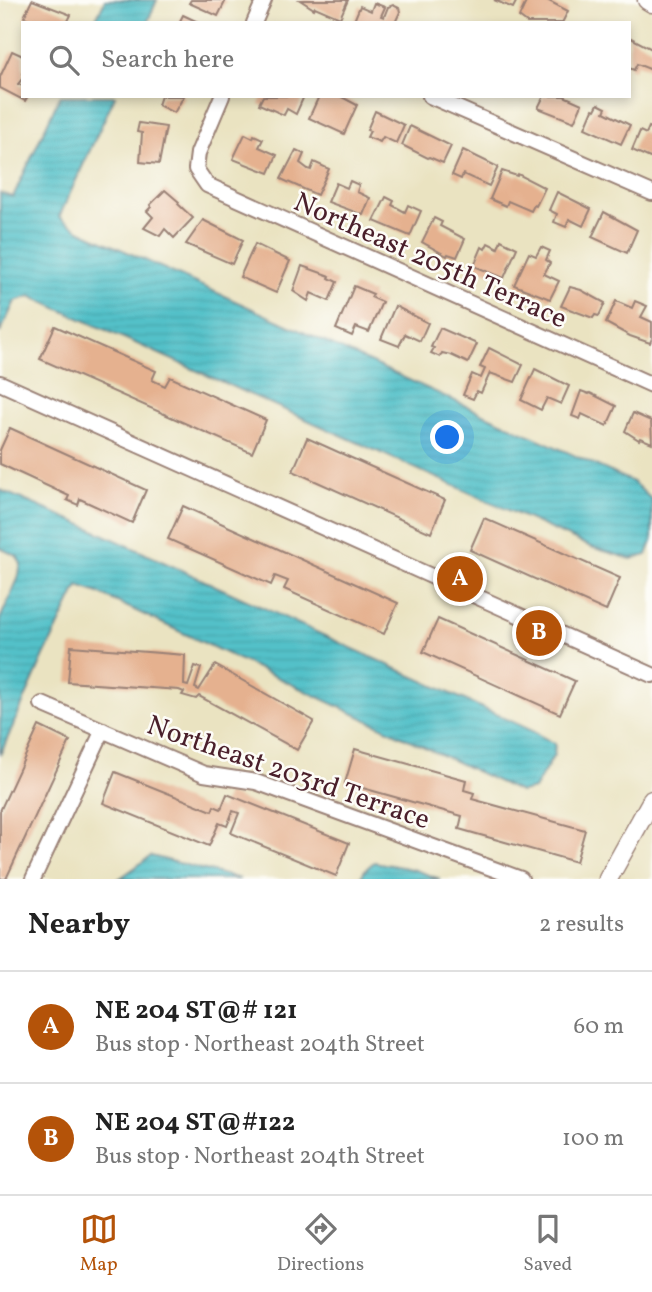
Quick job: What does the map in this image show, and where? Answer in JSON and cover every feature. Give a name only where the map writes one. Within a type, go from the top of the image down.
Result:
[{"type":"street","points":[[257,21],[264,0]]},
{"type":"street","points":[[647,0],[652,2]]},
{"type":"street","name":"Northeast 205th Terrace","points":[[221,98],[198,153],[196,169],[207,185],[652,385]]},
{"type":"street","points":[[435,98],[652,193]]},
{"type":"street","points":[[0,383],[652,675]]},
{"type":"street","name":"Northeast 203rd Terrace","points":[[42,704],[204,774],[256,782],[521,879]]},
{"type":"street","points":[[33,879],[103,730]]},
{"type":"street","points":[[608,879],[652,800]]},
{"type":"water","points":[[105,0],[157,0],[148,21],[95,21]]},
{"type":"water","points":[[59,98],[114,98],[59,217],[81,231],[633,482],[652,500],[652,541],[647,555],[631,559],[591,547],[30,296],[15,301],[0,333],[0,193],[13,197]]},
{"type":"water","points":[[0,490],[85,526],[528,729],[555,744],[554,755],[534,789],[520,792],[96,592],[78,586],[0,755],[0,619],[18,579],[21,564],[17,556],[0,548]]},
{"type":"water","points":[[151,856],[240,879],[119,879]]},
{"type":"water","points":[[374,862],[412,869],[440,879],[360,879]]},
{"type":"building","points":[[32,0],[71,15],[68,21],[26,21],[27,18],[24,17]]},
{"type":"building","points":[[191,0],[226,0],[218,16],[189,3]]},
{"type":"building","points":[[300,0],[348,0],[340,18],[315,7],[314,9]]},
{"type":"building","points":[[494,0],[517,0],[513,8]]},
{"type":"building","points":[[527,0],[547,0],[568,11],[563,21],[524,21],[519,17]]},
{"type":"building","points":[[374,3],[385,7],[381,16],[384,17],[388,7],[393,5],[399,8],[400,12],[396,21],[354,21],[360,6],[371,11]]},
{"type":"building","points":[[183,15],[196,21],[180,21]]},
{"type":"building","points":[[631,38],[652,49],[652,70],[637,64],[634,70],[631,69]]},
{"type":"building","points":[[12,51],[21,55],[21,80],[18,84],[21,85],[21,98],[27,98],[25,101],[0,88],[0,77]]},
{"type":"building","points":[[160,98],[183,98],[174,113],[158,105]]},
{"type":"building","points":[[262,98],[303,98],[296,114],[287,109],[284,115],[259,104]]},
{"type":"building","points":[[318,98],[344,98],[357,105],[344,134],[309,118]]},
{"type":"building","points":[[543,98],[568,98],[582,104],[574,122],[538,108]]},
{"type":"building","points":[[598,104],[606,108],[604,112],[630,125],[621,144],[585,128]]},
{"type":"building","points":[[375,111],[404,125],[396,143],[383,137],[380,142],[367,137]]},
{"type":"building","points":[[139,123],[166,127],[159,164],[140,162],[142,133],[137,132]]},
{"type":"building","points":[[410,126],[451,146],[443,163],[402,145]]},
{"type":"building","points":[[649,127],[652,128],[652,158],[632,150],[640,131],[646,134]]},
{"type":"building","points":[[245,134],[263,139],[259,147],[277,155],[269,173],[233,159]]},
{"type":"building","points":[[296,150],[304,154],[300,163],[308,169],[311,170],[314,162],[329,169],[317,195],[281,179]]},
{"type":"building","points":[[463,150],[498,167],[489,186],[463,174],[461,179],[452,175]]},
{"type":"building","points":[[502,171],[517,176],[518,174],[545,188],[531,211],[508,201],[506,206],[490,199]]},
{"type":"building","points":[[350,181],[359,185],[357,192],[370,198],[363,215],[328,202],[336,183],[347,188]]},
{"type":"building","points":[[165,190],[193,218],[174,238],[165,229],[160,236],[144,228],[153,217],[147,211],[150,205]]},
{"type":"building","points":[[557,192],[591,209],[583,226],[569,219],[566,227],[554,222],[557,214],[549,210]]},
{"type":"building","points":[[386,197],[394,201],[392,205],[405,212],[408,205],[421,211],[410,236],[374,221]]},
{"type":"building","points":[[604,212],[637,230],[627,253],[592,237]]},
{"type":"building","points":[[434,218],[442,222],[440,226],[465,239],[457,257],[447,256],[422,242]]},
{"type":"building","points":[[203,220],[243,240],[232,264],[186,244]]},
{"type":"building","points":[[501,240],[517,248],[504,278],[474,266],[482,247],[485,249],[488,243],[498,248]]},
{"type":"building","points":[[255,244],[290,261],[276,293],[240,277]]},
{"type":"building","points":[[541,247],[550,251],[546,260],[550,263],[544,274],[559,281],[550,299],[514,285],[529,253],[536,256]]},
{"type":"building","points":[[302,266],[330,276],[329,278],[337,282],[329,301],[311,293],[308,301],[293,291]]},
{"type":"building","points":[[354,286],[373,294],[371,297],[382,302],[369,332],[356,327],[352,336],[336,329]]},
{"type":"building","points":[[570,287],[605,303],[599,316],[595,315],[593,318],[561,306]]},
{"type":"building","points":[[616,301],[632,308],[635,301],[647,306],[641,317],[652,322],[650,343],[606,323]]},
{"type":"building","points":[[395,306],[428,323],[420,341],[405,334],[399,346],[381,339]]},
{"type":"building","points":[[55,326],[156,371],[152,380],[165,386],[170,377],[266,420],[252,453],[40,359]]},
{"type":"building","points":[[440,328],[477,344],[468,363],[451,355],[442,353],[440,357],[431,353]]},
{"type":"building","points":[[489,348],[523,365],[515,382],[490,373],[481,393],[477,391],[473,399],[463,395],[472,374],[481,378],[485,369],[480,367]]},
{"type":"building","points":[[535,369],[569,386],[561,404],[547,398],[541,410],[521,400]]},
{"type":"building","points":[[581,391],[616,406],[607,426],[582,414],[580,419],[572,416]]},
{"type":"building","points":[[633,413],[651,421],[652,443],[640,438],[639,440],[625,431]]},
{"type":"building","points":[[10,428],[146,490],[132,523],[80,499],[78,505],[67,500],[69,496],[0,464],[0,450]]},
{"type":"building","points":[[307,438],[445,500],[431,533],[293,471]]},
{"type":"building","points":[[183,506],[398,603],[384,634],[284,589],[288,581],[275,576],[271,585],[168,539]]},
{"type":"building","points":[[484,518],[620,578],[606,611],[470,550]]},
{"type":"building","points":[[438,619],[575,681],[560,714],[423,652]]},
{"type":"building","points":[[71,646],[185,655],[184,685],[188,686],[195,666],[201,668],[195,688],[199,690],[215,665],[314,721],[297,750],[199,696],[196,699],[182,695],[184,692],[179,690],[68,682]]},
{"type":"building","points":[[39,726],[70,741],[6,879],[2,879],[0,811]]},
{"type":"building","points":[[355,749],[466,780],[464,790],[474,793],[472,799],[585,830],[576,862],[459,829],[462,816],[345,783]]},
{"type":"building","points":[[115,772],[212,811],[214,806],[221,809],[227,794],[349,843],[336,876],[231,833],[239,813],[233,811],[227,826],[219,823],[209,846],[103,803]]},
{"type":"place","name":"NE 204 ST@# 121","points":[[460,579]]},
{"type":"place","name":"NE 204 ST@#122","points":[[539,633]]}]
